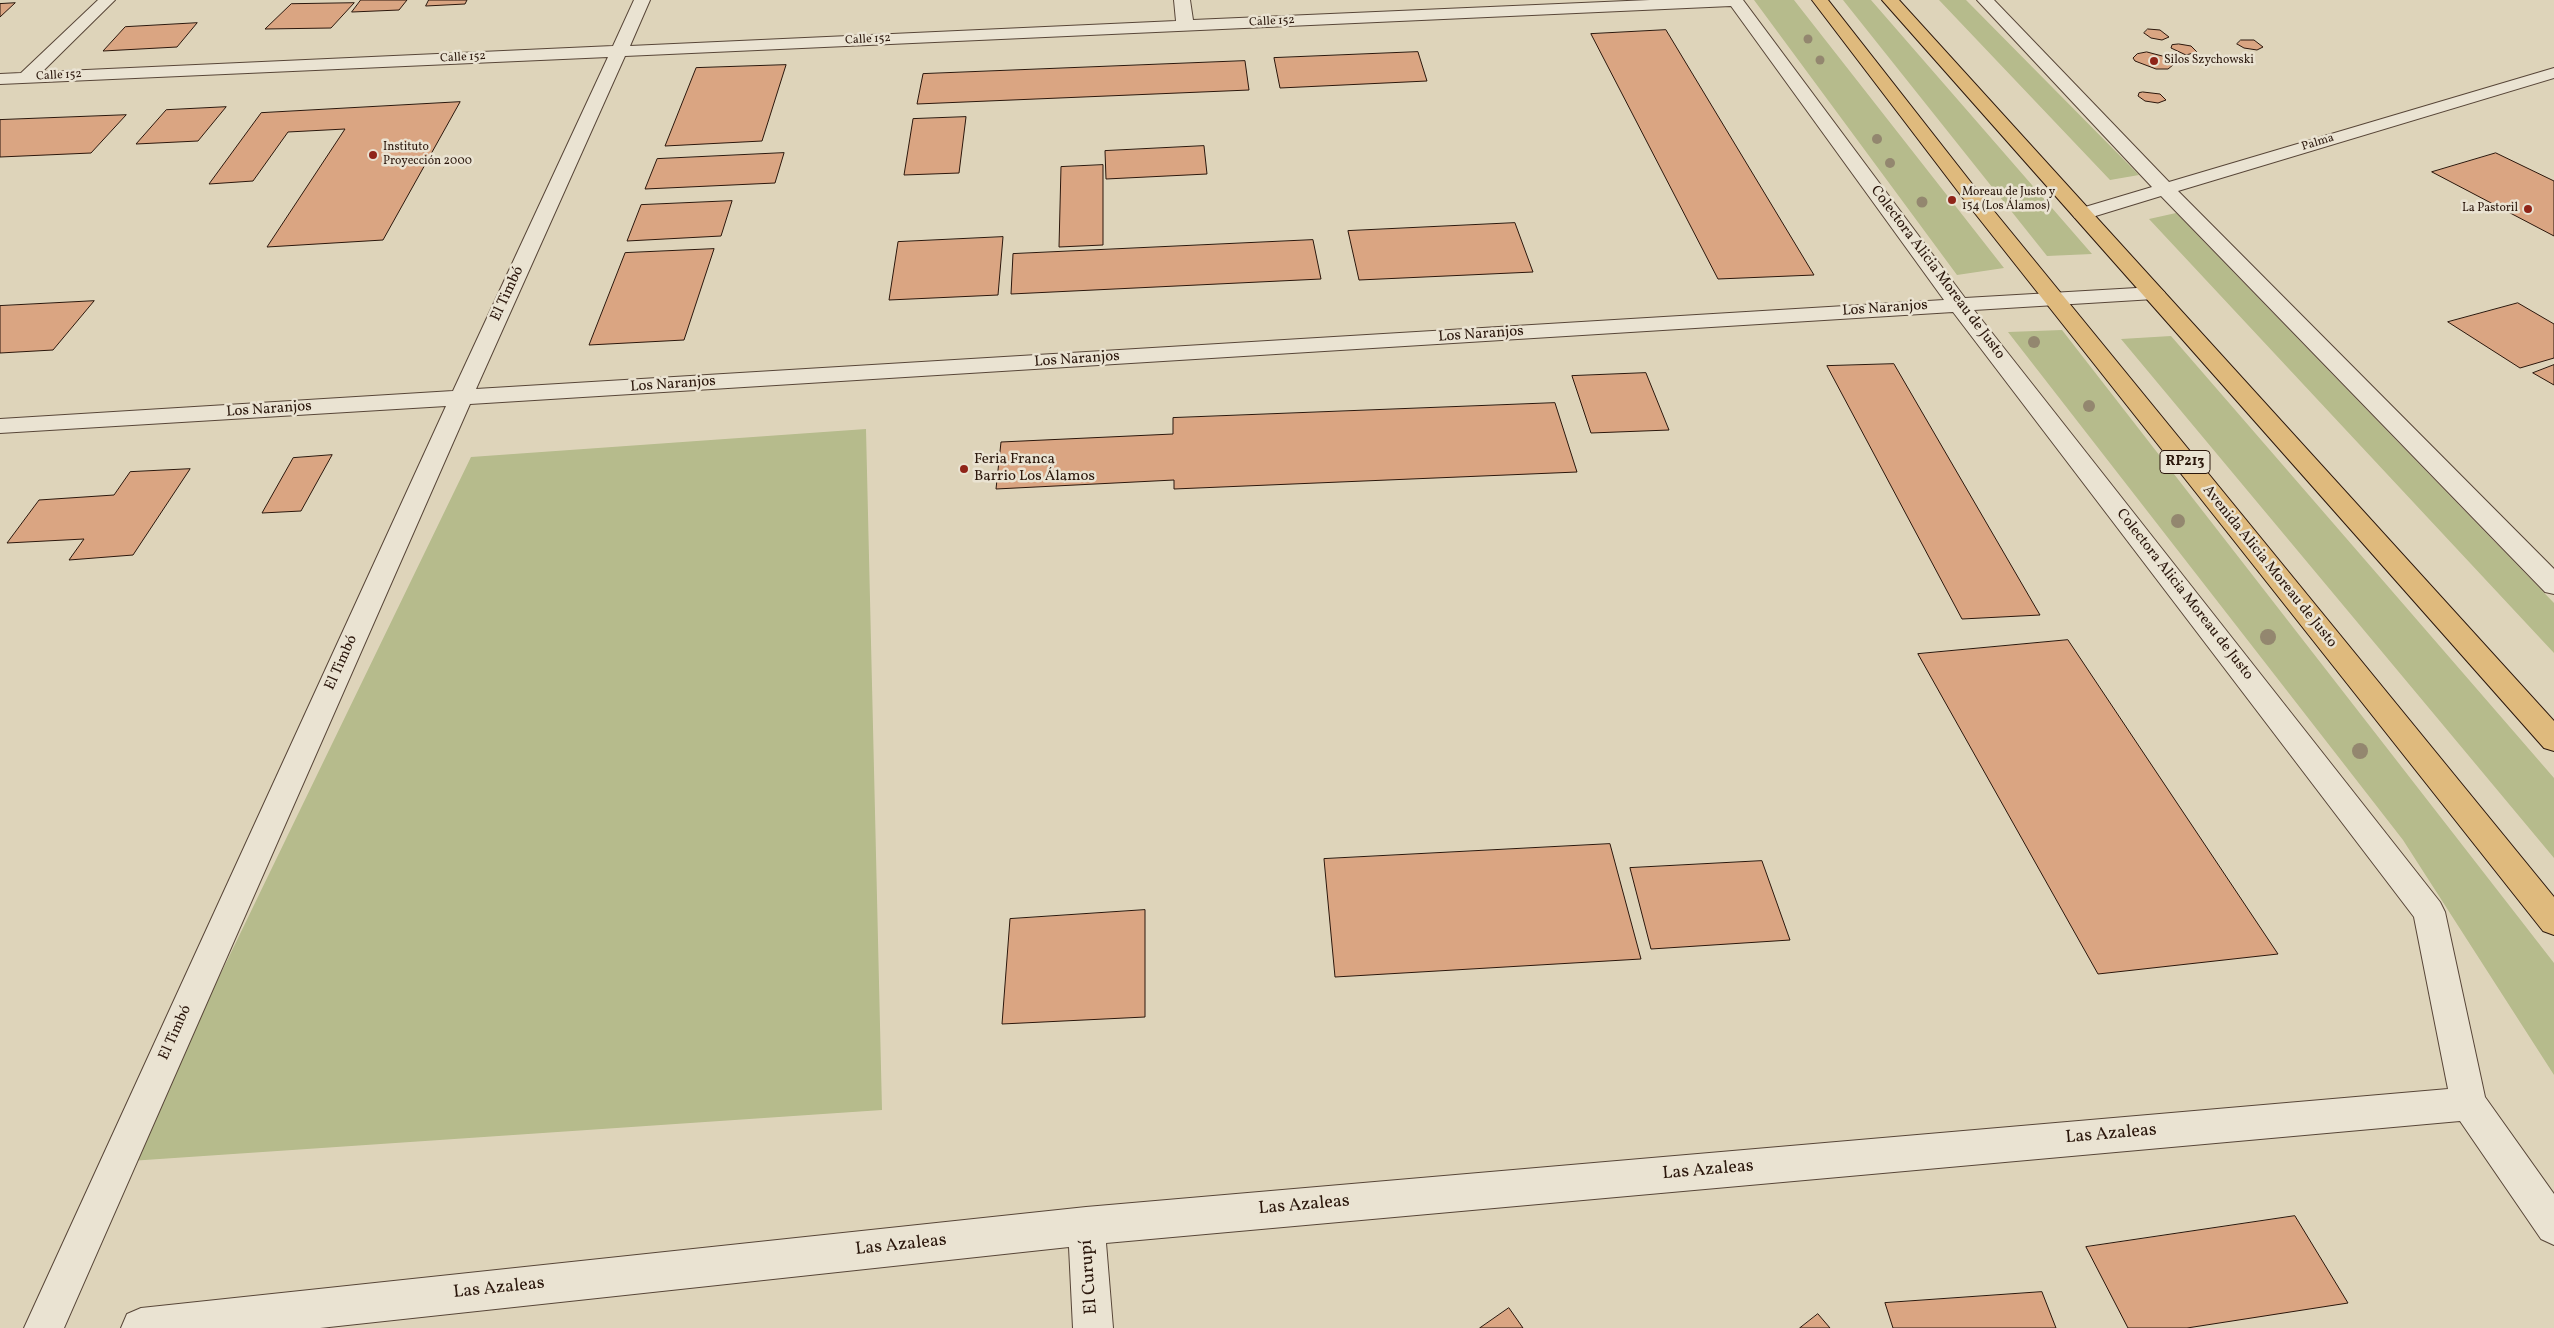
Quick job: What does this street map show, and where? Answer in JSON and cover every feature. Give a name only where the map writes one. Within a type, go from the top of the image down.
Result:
[{"type":"main road","name":"Avenida Alicia Moreau de Justo","points":[[1820,0],[2054,299],[2554,921]]},
{"type":"main road","points":[[1890,0],[2554,740]]},
{"type":"street","points":[[26,78],[107,0]]},
{"type":"street","name":"El Timbó","points":[[44,1328],[461,398],[642,0]]},
{"type":"street","points":[[1182,0],[1185,26]]},
{"type":"street","name":"Calle 152","points":[[0,79],[1735,0]]},
{"type":"street","name":"Colectora Alicia Moreau de Justo","points":[[1735,0],[1960,305],[2428,912],[2469,1104],[2554,1226]]},
{"type":"street","points":[[1985,0],[2165,189],[2554,585]]},
{"type":"street","name":"Palma","points":[[2082,214],[2554,73]]},
{"type":"street","name":"Los Naranjos","points":[[0,426],[2154,293]]},
{"type":"street","name":"Las Azaleas","points":[[141,1328],[1086,1226],[2469,1104]]},
{"type":"street","name":"El Curupí","points":[[1086,1226],[1093,1328]]},
{"type":"green space","points":[[1754,0],[1794,0],[2004,268],[1957,275]]},
{"type":"green space","points":[[1843,0],[1871,0],[2092,254],[2047,256]]},
{"type":"green space","points":[[1939,0],[1966,0],[2139,175],[2110,180]]},
{"type":"green space","points":[[2176,213],[2554,603],[2554,653],[2149,219]]},
{"type":"green space","points":[[2062,330],[2554,963],[2554,1075],[2403,840],[2008,332]]},
{"type":"green space","points":[[2171,336],[2554,778],[2554,858],[2121,339]]},
{"type":"green space","points":[[866,429],[882,1110],[130,1161],[471,457]]},
{"type":"building","points":[[361,0],[407,0],[399,10],[352,12]]},
{"type":"building","points":[[429,0],[467,0],[465,4],[426,6]]},
{"type":"building","points":[[15,3],[0,17],[0,4]]},
{"type":"building","points":[[354,3],[331,28],[265,29],[291,4]]},
{"type":"building","points":[[197,23],[177,47],[103,51],[125,27]]},
{"type":"building","points":[[2148,29],[2160,30],[2169,37],[2162,40],[2151,38],[2144,33]]},
{"type":"building","points":[[1666,30],[1814,275],[1718,279],[1591,34]]},
{"type":"building","points":[[2241,40],[2254,40],[2263,47],[2257,50],[2244,48],[2237,44]]},
{"type":"building","points":[[2172,45],[2191,46],[2197,52],[2186,55],[2171,48]]},
{"type":"building","points":[[1418,52],[1427,81],[1280,88],[1274,58]]},
{"type":"building","name":"Silos Szychowski","points":[[2147,52],[2166,57],[2173,65],[2168,69],[2156,69],[2135,61],[2133,58],[2137,54]]},
{"type":"building","points":[[1245,61],[1249,90],[917,104],[923,74]]},
{"type":"building","points":[[786,65],[762,141],[665,146],[696,68]]},
{"type":"building","points":[[2139,93],[2160,94],[2166,100],[2158,103],[2145,101],[2138,96]]},
{"type":"building","points":[[460,102],[383,240],[267,247],[345,129],[288,132],[253,181],[209,184],[261,113]]},
{"type":"building","points":[[226,107],[198,141],[136,144],[166,110]]},
{"type":"building","points":[[126,115],[91,153],[0,157],[0,120]]},
{"type":"building","points":[[966,117],[959,173],[904,175],[913,119]]},
{"type":"building","points":[[1204,146],[1207,174],[1106,179],[1105,151]]},
{"type":"building","points":[[784,153],[775,183],[645,189],[657,159]]},
{"type":"building","name":"La Pastoril","points":[[2496,153],[2554,181],[2554,236],[2432,172]]},
{"type":"building","points":[[1103,165],[1103,245],[1059,247],[1061,167]]},
{"type":"building","points":[[732,201],[721,236],[627,241],[641,205]]},
{"type":"building","points":[[1515,223],[1533,272],[1359,280],[1348,231]]},
{"type":"building","points":[[1003,237],[998,295],[889,300],[898,242]]},
{"type":"building","points":[[1313,240],[1321,279],[1011,294],[1013,254]]},
{"type":"building","points":[[714,249],[684,340],[589,345],[625,253]]},
{"type":"building","points":[[94,301],[53,350],[0,353],[0,306]]},
{"type":"building","points":[[2518,303],[2554,324],[2554,358],[2520,368],[2448,322]]},
{"type":"building","points":[[1894,364],[2040,615],[1962,619],[1827,366]]},
{"type":"building","points":[[2554,365],[2554,385],[2533,373]]},
{"type":"building","points":[[1646,373],[1669,430],[1591,433],[1572,376]]},
{"type":"building","points":[[1555,403],[1577,472],[1174,489],[1174,480],[996,489],[1001,442],[1173,434],[1173,418]]},
{"type":"building","points":[[332,455],[301,511],[262,513],[293,458]]},
{"type":"building","points":[[190,469],[133,555],[69,560],[84,539],[7,543],[39,500],[114,495],[130,472]]},
{"type":"building","points":[[2068,640],[2278,954],[2098,974],[1918,654]]},
{"type":"building","points":[[1610,844],[1641,959],[1335,977],[1324,859]]},
{"type":"building","points":[[1762,861],[1790,940],[1651,949],[1630,868]]},
{"type":"building","points":[[1145,910],[1145,1017],[1002,1024],[1010,919]]},
{"type":"building","points":[[2295,1216],[2348,1303],[2187,1328],[2128,1328],[2086,1247]]},
{"type":"building","points":[[2042,1292],[2056,1328],[1893,1328],[1885,1303]]},
{"type":"building","points":[[1509,1308],[1523,1328],[1480,1328]]},
{"type":"building","points":[[1818,1314],[1830,1328],[1800,1328]]},
{"type":"place","name":"Silos Szychowski","points":[[2154,61]]},
{"type":"place","name":"Instituto Proyección 2000","points":[[373,155]]},
{"type":"place","name":"Moreau de Justo y 154 (Los Álamos)","points":[[1952,200]]},
{"type":"place","name":"La Pastoril","points":[[2528,209]]},
{"type":"place","name":"Feria Franca Barrio Los Álamos","points":[[964,469]]}]
